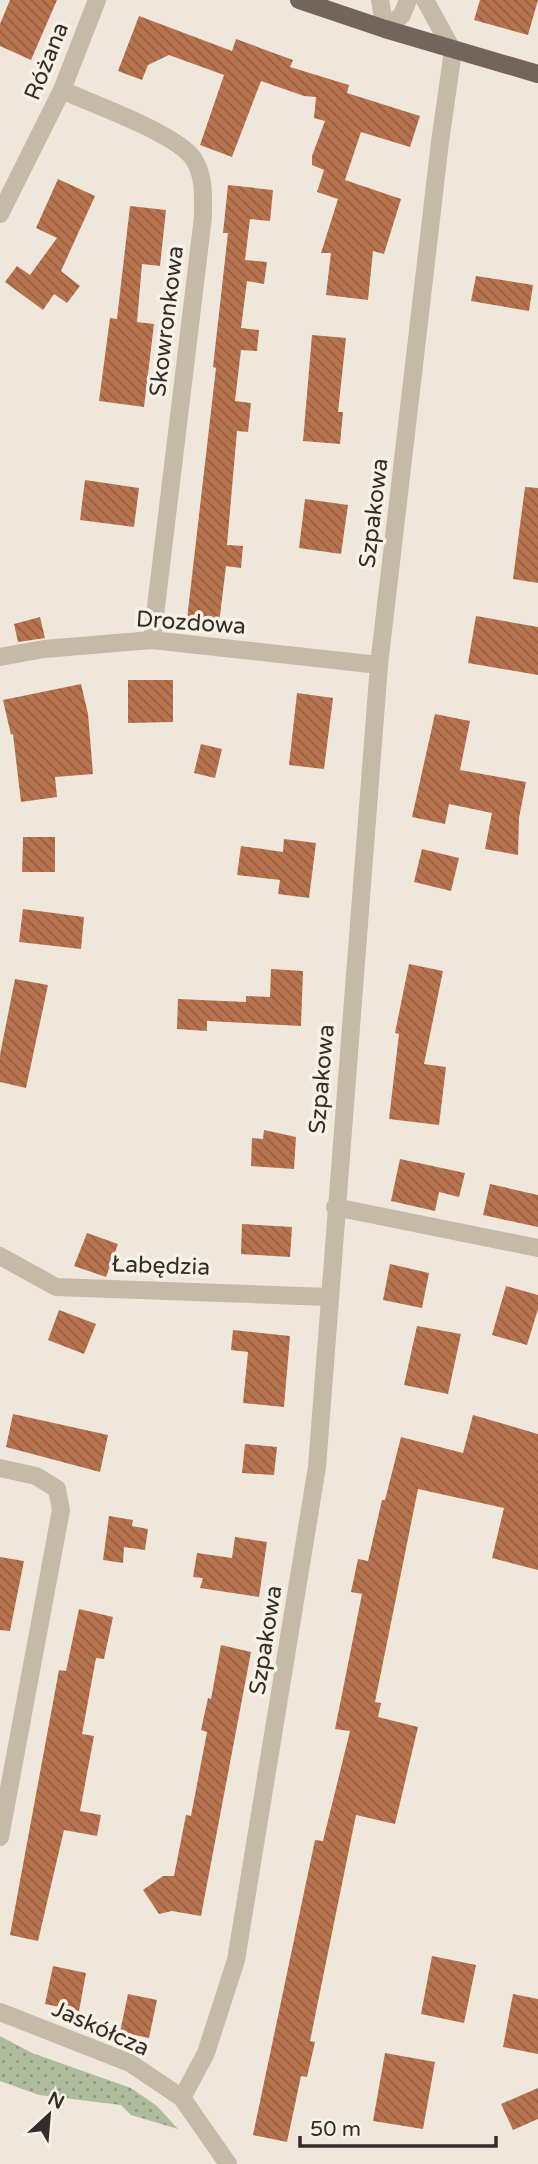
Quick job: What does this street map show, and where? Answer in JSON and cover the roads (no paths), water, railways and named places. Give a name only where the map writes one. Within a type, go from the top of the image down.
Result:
[{"type":"main road","points":[[299,0],[453,51],[538,74]]},
{"type":"street","name":"Różana","points":[[0,214],[62,90],[96,0]]},
{"type":"street","points":[[380,0],[384,29]]},
{"type":"street","points":[[384,29],[402,15],[408,0]]},
{"type":"street","points":[[425,0],[453,51]]},
{"type":"street","name":"Szpakowa","points":[[182,2098],[206,2053],[236,1960],[317,1467],[328,1297],[379,665],[453,51]]},
{"type":"street","name":"Skowronkowa","points":[[62,90],[169,139],[193,158],[203,182],[203,217],[152,640]]},
{"type":"street","name":"Drozdowa","points":[[0,657],[44,649],[152,640],[379,665]]},
{"type":"street","points":[[335,1208],[538,1248]]},
{"type":"street","name":"Łabędzia","points":[[0,1256],[56,1287],[328,1297]]},
{"type":"street","points":[[0,1468],[36,1476],[57,1489],[61,1510],[0,1838]]},
{"type":"street","name":"Jaskółcza","points":[[0,2012],[130,2063],[182,2098],[228,2164]]}]
